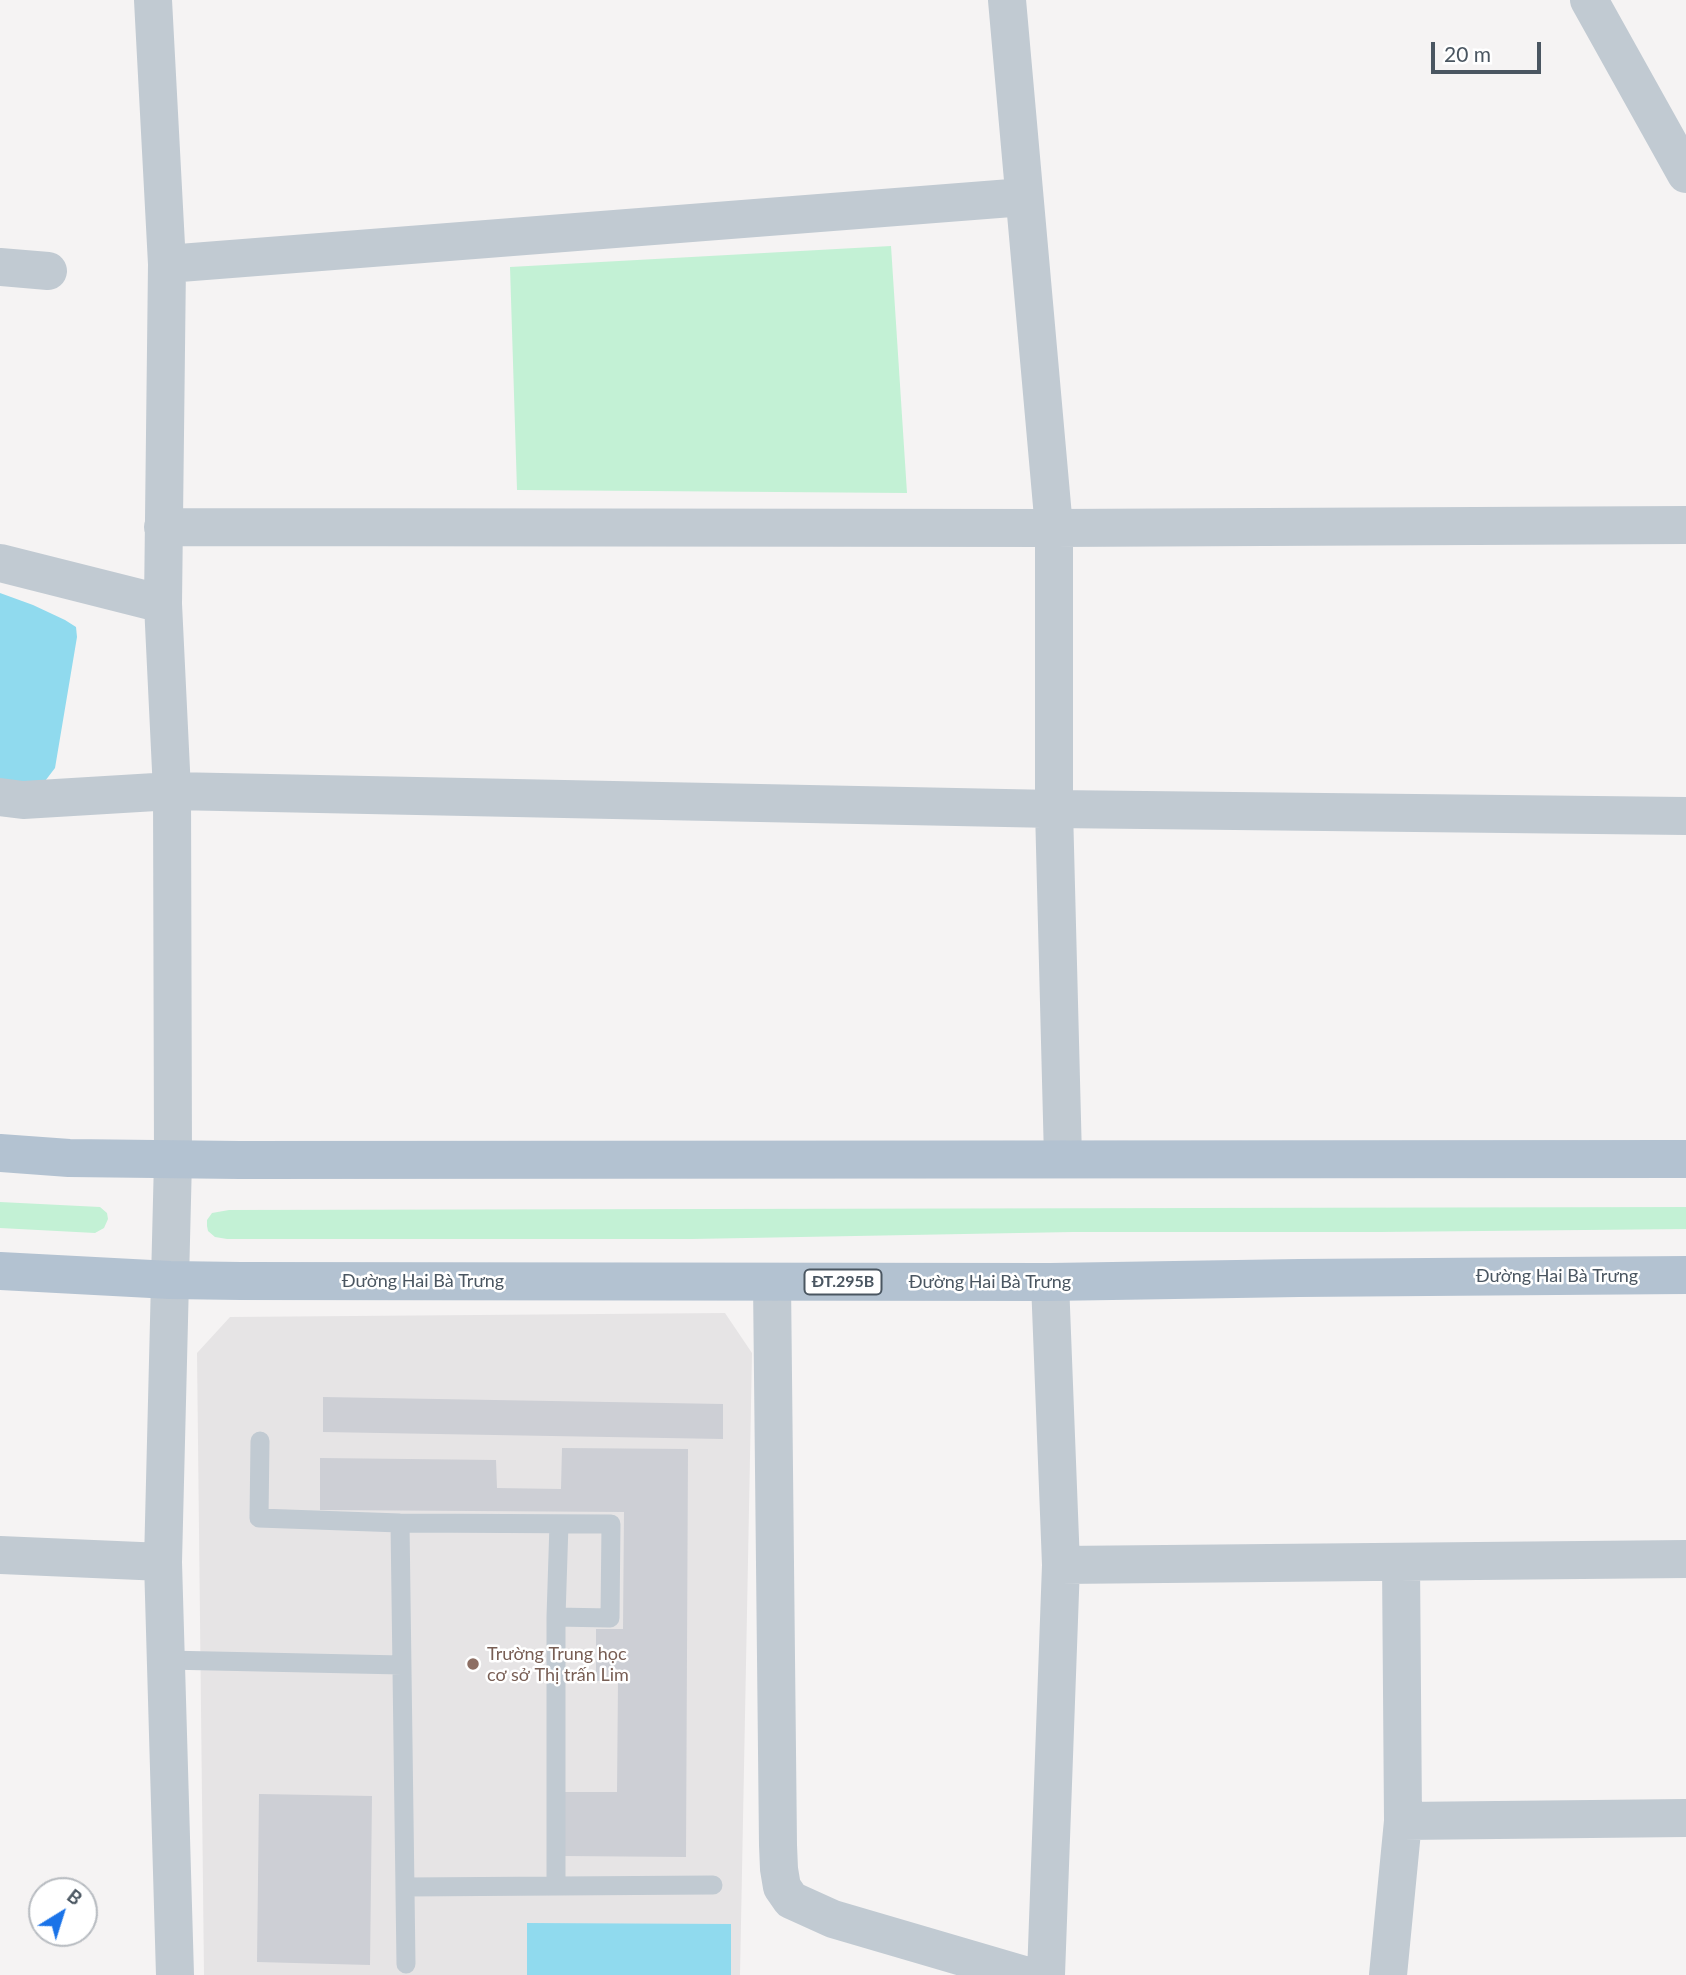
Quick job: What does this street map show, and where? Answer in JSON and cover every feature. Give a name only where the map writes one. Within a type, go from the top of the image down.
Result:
[{"type":"main road","points":[[0,1153],[69,1158],[173,1160],[1686,1159]]},
{"type":"main road","name":"Đường Hai Bà Trưng","points":[[0,1271],[170,1280],[772,1282],[1050,1282],[1686,1275]]},
{"type":"street","points":[[153,0],[167,264],[163,604],[172,791],[173,1160],[163,1562],[175,1975]]},
{"type":"street","points":[[1007,0],[1054,528],[1054,809],[1063,1158]]},
{"type":"street","points":[[1589,0],[1681,155]]},
{"type":"street","points":[[167,264],[1024,197]]},
{"type":"street","points":[[0,267],[48,271]]},
{"type":"street","points":[[163,527],[1054,528],[1686,525]]},
{"type":"street","points":[[0,563],[163,604]]},
{"type":"street","points":[[0,797],[23,800],[172,791],[1054,809],[1686,816]]},
{"type":"street","points":[[772,1282],[778,1857],[782,1887],[791,1900],[833,1919],[1024,1975]]},
{"type":"street","points":[[1046,1975],[1061,1565],[1050,1282]]},
{"type":"street","points":[[0,1555],[163,1562]]},
{"type":"street","points":[[1061,1565],[1686,1559]]},
{"type":"street","points":[[1388,1975],[1403,1821],[1401,1562]]},
{"type":"street","points":[[1403,1821],[1686,1818]]},
{"type":"lane","points":[[260,1441],[259,1518],[401,1523],[611,1524],[610,1618],[556,1617]]},
{"type":"lane","points":[[401,1523],[406,1964]]},
{"type":"lane","points":[[556,1886],[556,1617],[559,1524]]},
{"type":"lane","points":[[166,1660],[402,1665]]},
{"type":"lane","points":[[405,1887],[713,1885]]},
{"type":"shaded area","name":"Trường Trung học cơ sở Thị trấn Lim","points":[[725,1313],[752,1353],[740,1975],[204,1975],[197,1353],[230,1317]]},
{"type":"green space","points":[[891,246],[907,493],[517,490],[510,267]]},
{"type":"green space","points":[[0,1202],[100,1207],[107,1213],[108,1219],[104,1228],[95,1233],[0,1228]]},
{"type":"green space","points":[[1686,1207],[1686,1229],[1073,1232],[692,1239],[227,1239],[215,1237],[208,1231],[207,1226],[207,1220],[212,1213],[229,1210]]},
{"type":"water","points":[[0,593],[65,620],[76,627],[77,637],[55,768],[42,785],[0,790]]},
{"type":"water","points":[[527,1923],[731,1924],[731,1975],[527,1975]]},
{"type":"building","points":[[323,1397],[723,1404],[723,1439],[323,1432]]},
{"type":"building","points":[[562,1448],[688,1449],[686,1857],[564,1856],[564,1792],[617,1792],[618,1681],[596,1681],[596,1629],[623,1629],[624,1512],[320,1510],[320,1458],[496,1460],[497,1488],[561,1489]]},
{"type":"building","points":[[259,1794],[372,1796],[370,1965],[257,1962]]},
{"type":"place","name":"Trường Trung học cơ sở Thị trấn Lim","points":[[473,1664]]}]
